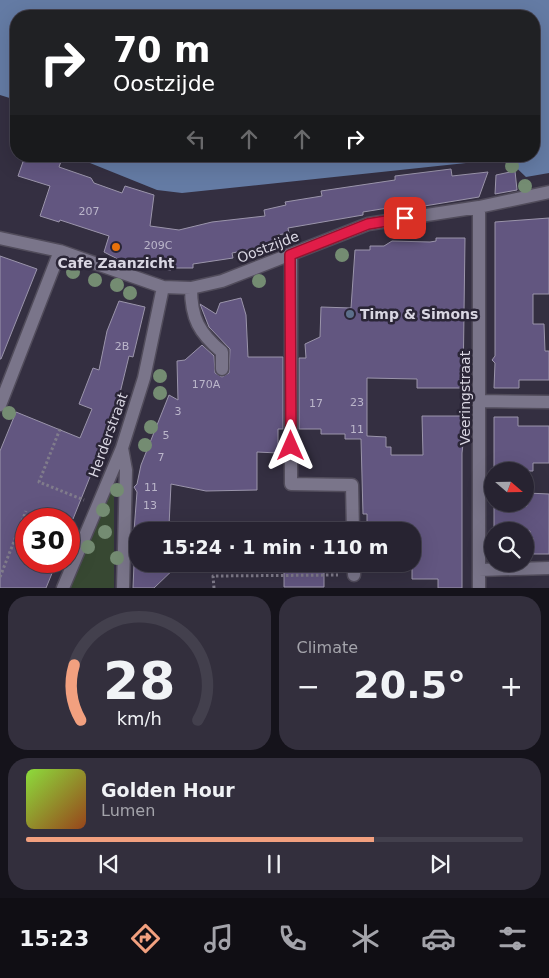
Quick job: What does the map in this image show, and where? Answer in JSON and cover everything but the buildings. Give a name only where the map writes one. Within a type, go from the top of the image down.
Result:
[{"type":"street","name":"Oostzijde","points":[[0,238],[60,251],[163,287],[191,288],[222,281],[368,224],[479,208],[549,192]]},
{"type":"street","name":"Veeringstraat","points":[[478,588],[480,402],[479,208]]},
{"type":"street","points":[[0,405],[60,251]]},
{"type":"street","points":[[290,255],[291,484],[352,485],[353,522]]},
{"type":"street","name":"Herderstraat","points":[[64,588],[122,448],[144,378],[163,287]]},
{"type":"street","points":[[191,288],[191,310],[205,338],[222,352],[222,369]]},
{"type":"street","points":[[480,402],[549,402]]},
{"type":"street","points":[[122,448],[126,470],[123,588]]},
{"type":"street","points":[[479,570],[549,568]]},
{"type":"path","points":[[60,428],[38,482],[98,506]]},
{"type":"path","points":[[0,576],[15,539]]},
{"type":"path","points":[[214,588],[213,576],[294,572]]},
{"type":"green space","points":[[109,487],[114,489],[114,588],[70,588],[76,573],[80,573],[80,562]]},
{"type":"water","points":[[0,0],[549,0],[549,173],[526,177],[510,162],[540,162],[540,10],[10,10],[10,98],[0,95]]},
{"type":"water","points":[[466,162],[182,193],[157,190],[90,163]]},
{"type":"place","name":"Cafe Zaanzicht","points":[[116,247]]},
{"type":"place","name":"Timp & Simons","points":[[350,314]]},
{"type":"route","points":[[291,446],[290,255],[368,224],[405,218]]}]
